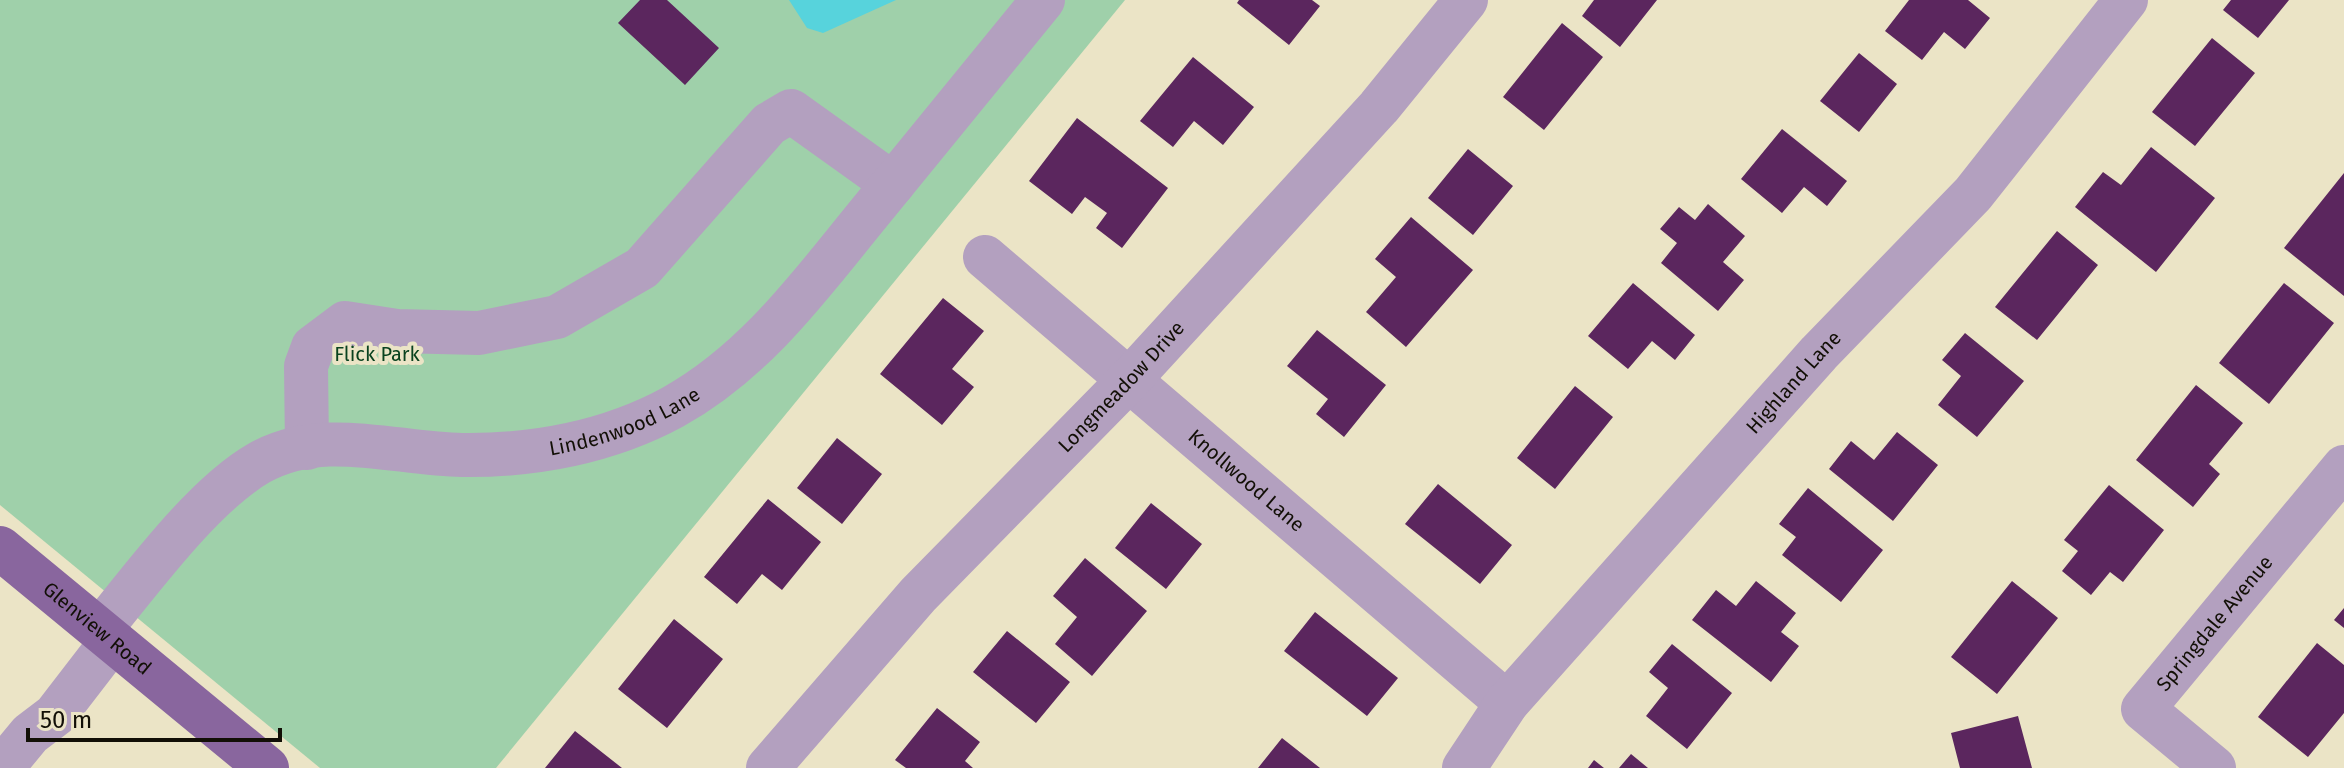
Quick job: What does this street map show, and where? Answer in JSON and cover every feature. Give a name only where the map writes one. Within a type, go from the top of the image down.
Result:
[{"type":"main road","name":"Glenview Road","points":[[0,548],[267,768]]},
{"type":"street","name":"Lindenwood Lane","points":[[2,768],[30,734],[55,715],[106,636],[194,520],[259,464],[307,448],[355,443],[460,455],[558,448],[624,429],[671,408],[716,381],[759,343],[1043,0]]},
{"type":"street","name":"Longmeadow Drive","points":[[768,768],[918,595],[1129,380],[1379,107],[1466,0]]},
{"type":"street","name":"Highland Lane","points":[[1464,768],[1507,703],[1819,353],[1973,194],[2126,0]]},
{"type":"street","points":[[307,448],[306,366],[313,347],[345,323],[397,331],[479,333],[557,317],[642,268],[769,124],[791,111],[893,184]]},
{"type":"street","name":"Knollwood Lane","points":[[985,257],[1507,703]]},
{"type":"street","name":"Springdale Avenue","points":[[2214,768],[2143,709],[2344,467]]},
{"type":"green space","name":"Flick Park","points":[[0,0],[1125,0],[496,768],[320,768],[0,505]]},
{"type":"water","points":[[789,0],[896,0],[823,33],[807,28]]},
{"type":"building","points":[[640,0],[667,0],[719,48],[685,85],[618,23]]},
{"type":"building","points":[[1239,0],[1312,0],[1320,6],[1289,45],[1237,3]]},
{"type":"building","points":[[1594,0],[1657,0],[1620,47],[1582,16]]},
{"type":"building","points":[[1909,0],[1968,0],[1990,18],[1965,49],[1944,32],[1922,60],[1885,31]]},
{"type":"building","points":[[2231,0],[2289,0],[2258,38],[2223,10]]},
{"type":"building","points":[[1562,23],[1603,57],[1544,130],[1503,97]]},
{"type":"building","points":[[2212,38],[2255,73],[2195,146],[2152,112]]},
{"type":"building","points":[[1859,53],[1897,84],[1859,132],[1820,101]]},
{"type":"building","points":[[1193,57],[1254,107],[1223,145],[1194,121],[1173,147],[1140,121]]},
{"type":"building","points":[[1077,118],[1168,188],[1122,248],[1096,228],[1107,213],[1085,197],[1072,214],[1029,181]]},
{"type":"building","points":[[1782,129],[1847,181],[1827,206],[1804,187],[1782,213],[1741,179]]},
{"type":"building","points":[[2151,147],[2215,198],[2156,272],[2075,207],[2103,172],[2121,185]]},
{"type":"building","points":[[1468,149],[1513,186],[1473,235],[1428,198]]},
{"type":"building","points":[[2344,173],[2344,296],[2284,248]]},
{"type":"building","points":[[1708,204],[1745,236],[1723,262],[1744,280],[1718,311],[1661,263],[1677,243],[1660,229],[1679,207],[1695,220]]},
{"type":"building","points":[[1411,217],[1473,270],[1406,347],[1366,312],[1396,277],[1375,259]]},
{"type":"building","points":[[2057,231],[2098,265],[2037,340],[1995,307]]},
{"type":"building","points":[[1633,283],[1695,335],[1675,360],[1652,341],[1628,369],[1588,336]]},
{"type":"building","points":[[2284,283],[2334,323],[2269,404],[2219,363]]},
{"type":"building","points":[[943,298],[984,331],[952,369],[974,387],[942,425],[880,374]]},
{"type":"building","points":[[1317,330],[1386,385],[1344,437],[1316,414],[1328,399],[1287,366]]},
{"type":"building","points":[[1965,333],[2024,381],[1977,437],[1938,405],[1961,376],[1942,360]]},
{"type":"building","points":[[2196,385],[2243,423],[2209,464],[2220,474],[2193,507],[2136,460]]},
{"type":"building","points":[[1575,386],[1613,417],[1555,489],[1517,458]]},
{"type":"building","points":[[1897,432],[1938,465],[1893,521],[1829,469],[1851,441],[1874,460]]},
{"type":"building","points":[[837,438],[882,474],[842,524],[797,488]]},
{"type":"building","points":[[1438,484],[1512,545],[1480,584],[1405,524]]},
{"type":"building","points":[[2109,485],[2164,530],[2123,582],[2110,572],[2091,595],[2062,571],[2078,551],[2064,540]]},
{"type":"building","points":[[1808,488],[1883,550],[1841,602],[1782,555],[1796,537],[1779,524]]},
{"type":"building","points":[[768,499],[821,542],[782,590],[762,574],[737,604],[704,577]]},
{"type":"building","points":[[1151,503],[1202,544],[1166,589],[1115,548]]},
{"type":"building","points":[[1085,558],[1147,611],[1092,676],[1055,644],[1077,617],[1053,596]]},
{"type":"building","points":[[1756,581],[1796,613],[1781,632],[1799,646],[1771,682],[1692,620],[1716,590],[1736,606]]},
{"type":"building","points":[[2012,581],[2058,618],[1997,694],[1951,657]]},
{"type":"building","points":[[2344,608],[2344,628],[2334,620]]},
{"type":"building","points":[[1315,612],[1398,678],[1367,716],[1284,651]]},
{"type":"building","points":[[674,619],[723,659],[667,728],[618,689]]},
{"type":"building","points":[[1007,631],[1070,682],[1036,723],[973,672]]},
{"type":"building","points":[[2317,643],[2344,665],[2344,713],[2308,757],[2258,717]]},
{"type":"building","points":[[1672,644],[1732,693],[1687,749],[1646,716],[1668,688],[1649,672]]},
{"type":"building","points":[[937,708],[980,742],[965,761],[973,768],[906,768],[895,760]]},
{"type":"building","points":[[2018,716],[2032,768],[1960,768],[1951,733]]},
{"type":"building","points":[[575,731],[622,768],[545,768]]},
{"type":"building","points":[[1282,738],[1320,768],[1258,768]]},
{"type":"building","points":[[1631,754],[1648,768],[1619,768]]},
{"type":"building","points":[[1594,760],[1604,768],[1588,768]]}]
